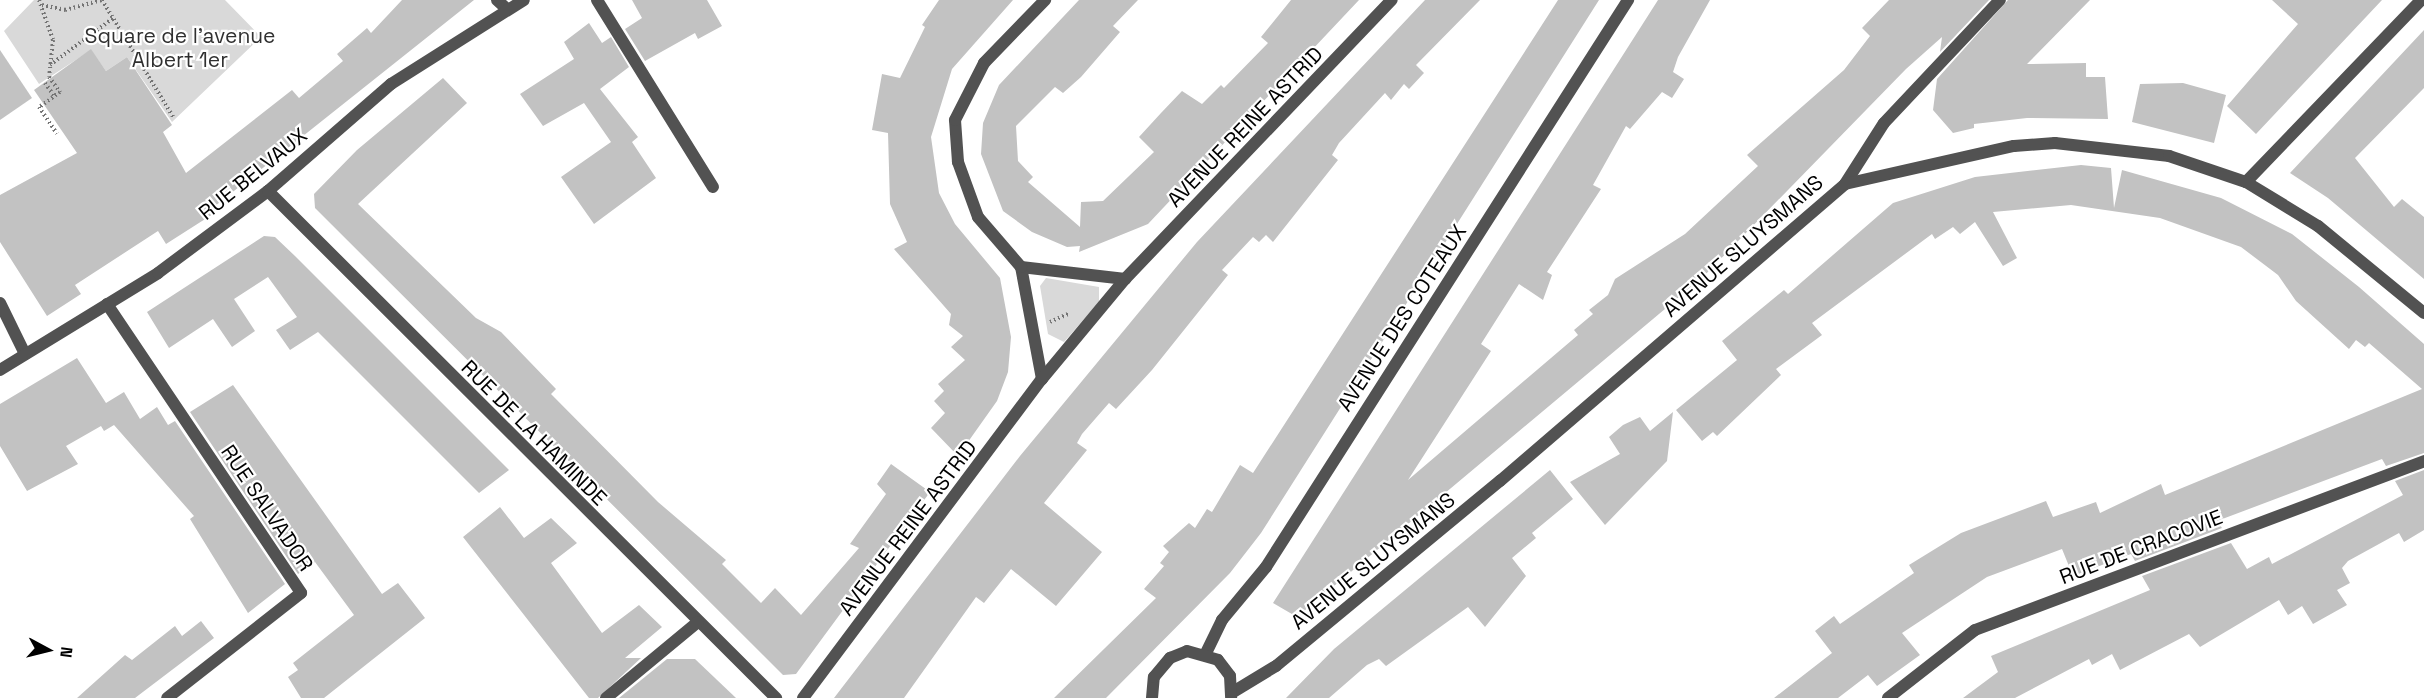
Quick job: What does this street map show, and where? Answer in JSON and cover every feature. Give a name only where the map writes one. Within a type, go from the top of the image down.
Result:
[{"type":"street","points":[[497,0],[507,9]]},
{"type":"street","name":"RUE BELVAUX","points":[[0,370],[107,304],[268,191],[391,84],[524,0]]},
{"type":"street","points":[[597,0],[713,187]]},
{"type":"street","points":[[1042,379],[1035,326],[1022,267],[978,217],[958,162],[955,120],[984,63],[1045,0]]},
{"type":"street","name":"AVENUE REINE ASTRID","points":[[802,698],[1042,379],[1125,279],[1392,0]]},
{"type":"street","name":"AVENUE DES COTEAUX","points":[[1206,653],[1222,620],[1266,567],[1628,0]]},
{"type":"street","points":[[1845,184],[1884,123],[2000,0]]},
{"type":"street","points":[[2246,182],[2421,0]]},
{"type":"street","name":"AVENUE SLUYSMANS","points":[[1232,695],[1276,666],[1500,482],[1845,184],[2014,146],[2055,143],[2169,156],[2246,182],[2318,226],[2424,313]]},
{"type":"street","name":"RUE DE LA HAMINDE","points":[[268,191],[776,698]]},
{"type":"street","points":[[1022,267],[1125,279]]},
{"type":"street","points":[[0,303],[25,354]]},
{"type":"street","name":"RUE SALVADOR","points":[[107,304],[301,593],[167,698]]},
{"type":"street","name":"RUE DE CRACOVIE","points":[[1888,698],[1975,630],[2424,461]]},
{"type":"street","points":[[606,698],[698,622]]},
{"type":"street","points":[[1152,698],[1154,677],[1170,658],[1206,653],[1230,676],[1232,695]]},
{"type":"path","points":[[39,0],[52,40],[49,66],[60,92],[39,107],[57,134]]},
{"type":"path","points":[[42,5],[65,10],[102,0],[173,117]]},
{"type":"path","points":[[49,66],[113,18]]},
{"type":"path","points":[[45,83],[54,96]]},
{"type":"path","points":[[1035,326],[1065,317],[1075,306],[1086,275]]},
{"type":"green space","name":"Square de l'avenue Albert 1er","points":[[34,0],[225,0],[261,37],[172,122],[127,57],[106,71],[91,50],[39,84],[4,31]]},
{"type":"green space","points":[[1046,278],[1099,287],[1099,302],[1064,342],[1048,334],[1040,286]]},
{"type":"building","points":[[402,0],[474,0],[210,210],[213,214],[166,244],[158,231],[75,285],[81,294],[47,316],[0,242],[0,195],[77,153],[34,90],[91,49],[106,71],[127,57],[172,125],[163,132],[186,173],[292,90],[299,98],[343,61],[337,54],[367,28],[371,33]]},
{"type":"building","points":[[632,0],[707,0],[722,26],[698,39],[695,33],[645,61],[625,29],[642,18]]},
{"type":"building","points":[[939,0],[1013,0],[952,69],[931,137],[939,193],[955,224],[1000,278],[1011,337],[1008,372],[997,401],[958,456],[931,428],[945,413],[934,401],[944,391],[938,384],[965,360],[951,347],[963,336],[949,325],[951,314],[894,249],[907,242],[890,204],[888,133],[872,130],[882,74],[900,78],[925,27],[922,25]]},
{"type":"building","points":[[1079,0],[1138,0],[1113,26],[1120,32],[1081,77],[1063,93],[1055,87],[1016,126],[1018,161],[1033,177],[1028,182],[1080,227],[1081,202],[1103,201],[1154,152],[1139,137],[1161,113],[1182,91],[1202,104],[1221,85],[1224,88],[1268,43],[1261,37],[1291,0],[1359,0],[1148,224],[1079,252],[1080,246],[1067,247],[1032,232],[1003,211],[981,154],[983,123],[999,85]]},
{"type":"building","points":[[1425,0],[1480,0],[1416,65],[1424,73],[1409,89],[1404,84],[1391,100],[1385,93],[1339,143],[1332,155],[1338,160],[1273,242],[1266,235],[1259,242],[1253,237],[1222,270],[1228,275],[1152,370],[1116,409],[1109,403],[1082,434],[1077,443],[1087,450],[1044,503],[1102,552],[1056,606],[1011,569],[984,603],[976,597],[904,698],[834,698],[1020,456],[1197,242]]},
{"type":"building","points":[[1558,0],[1599,0],[1261,533],[1230,573],[1106,698],[1054,698],[1156,598],[1144,589],[1164,566],[1160,563],[1169,552],[1163,546],[1189,523],[1195,528],[1207,509],[1212,512],[1240,465],[1253,473]]},
{"type":"building","points":[[1658,0],[1710,0],[1678,57],[1673,72],[1684,79],[1672,98],[1662,92],[1630,129],[1626,126],[1593,185],[1601,189],[1547,272],[1552,275],[1543,300],[1519,284],[1481,344],[1491,351],[1408,480],[1578,335],[1574,330],[1593,314],[1589,310],[1608,295],[1615,279],[1685,234],[1758,166],[1747,155],[1844,70],[1870,36],[1862,28],[1889,0],[1989,0],[1940,52],[1942,37],[1906,69],[1702,278],[1297,617],[1273,603]]},
{"type":"building","points":[[2008,0],[2090,0],[2027,64],[2086,63],[2086,77],[2105,77],[2108,119],[2027,118],[1974,124],[1974,128],[1953,133],[1933,110],[1937,79]]},
{"type":"building","points":[[2272,0],[2382,0],[2256,134],[2227,106],[2298,24]]},
{"type":"building","points":[[589,23],[602,43],[611,37],[629,67],[600,89],[638,137],[632,142],[656,178],[594,224],[561,177],[611,142],[584,103],[543,126],[520,94],[574,59],[564,42]]},
{"type":"building","points":[[2424,30],[2424,88],[2355,158],[2394,207],[2402,199],[2424,217],[2424,279],[2328,198],[2290,173]]},
{"type":"building","points":[[0,50],[32,98],[0,120]]},
{"type":"building","points":[[443,78],[467,103],[358,204],[476,318],[501,332],[556,389],[551,394],[658,502],[726,560],[722,564],[761,603],[775,588],[801,615],[859,548],[850,544],[886,494],[877,484],[891,464],[930,492],[796,674],[783,675],[315,208],[314,194],[357,150]]},
{"type":"building","points":[[2183,83],[2226,95],[2214,143],[2132,122],[2140,84]]},
{"type":"building","points":[[2081,165],[2111,168],[2114,208],[2122,170],[2221,198],[2292,234],[2359,287],[2424,344],[2424,453],[2386,466],[2382,459],[2217,521],[2222,528],[2135,561],[2131,554],[2073,576],[2062,549],[1987,577],[1902,633],[1920,655],[1877,686],[1868,675],[1838,698],[1774,698],[1832,653],[1815,631],[1834,616],[1840,624],[1914,573],[1909,565],[1961,533],[2046,501],[2053,517],[2096,502],[2100,513],[2161,484],[2165,495],[2422,389],[2369,343],[2365,347],[2356,340],[2349,349],[2296,301],[2278,275],[2241,247],[2160,218],[2071,205],[1993,212],[2017,258],[2003,266],[1975,222],[1960,234],[1953,227],[1935,239],[1932,234],[1812,323],[1822,335],[1776,369],[1781,375],[1717,436],[1713,432],[1702,441],[1676,410],[1737,360],[1722,341],[1784,290],[1788,294],[1893,203],[1975,177]]},
{"type":"building","points":[[264,236],[275,237],[295,256],[509,470],[479,493],[318,332],[290,350],[276,330],[297,317],[268,277],[234,299],[255,331],[232,347],[213,319],[169,348],[147,312]]},
{"type":"building","points":[[77,358],[106,403],[124,392],[140,419],[157,407],[168,425],[175,421],[285,584],[248,613],[190,519],[194,516],[114,425],[104,431],[101,426],[66,446],[78,464],[27,491],[0,446],[0,404]]},
{"type":"building","points":[[233,385],[382,594],[398,583],[425,618],[324,698],[301,698],[288,677],[298,670],[293,663],[354,615],[315,562],[298,574],[190,412]]},
{"type":"building","points":[[1673,412],[1667,461],[1605,525],[1570,482],[1620,454],[1609,437],[1623,425],[1640,417],[1650,431]]},
{"type":"building","points":[[1550,470],[1573,499],[1532,533],[1536,538],[1512,558],[1526,576],[1485,627],[1468,607],[1386,666],[1379,659],[1367,665],[1329,698],[1286,698],[1334,649]]},
{"type":"building","points":[[2424,470],[2424,530],[2404,542],[2399,533],[2348,561],[2342,568],[2350,583],[2337,590],[2347,605],[2313,624],[2302,606],[2288,615],[2279,600],[2200,647],[2189,634],[2120,670],[2112,654],[2092,665],[2089,659],[2015,698],[1963,698],[1998,672],[1991,656],[2150,590],[2142,576],[2231,543],[2247,569],[2269,557],[2272,564],[2403,495],[2395,481]]},
{"type":"building","points":[[500,507],[524,538],[551,518],[577,543],[551,563],[602,633],[639,605],[662,627],[625,658],[641,658],[598,698],[589,698],[463,537]]},
{"type":"building","points":[[201,621],[214,638],[135,698],[77,698],[125,655],[132,660],[175,626],[182,636]]},
{"type":"building","points":[[667,659],[695,659],[736,698],[619,698]]}]
